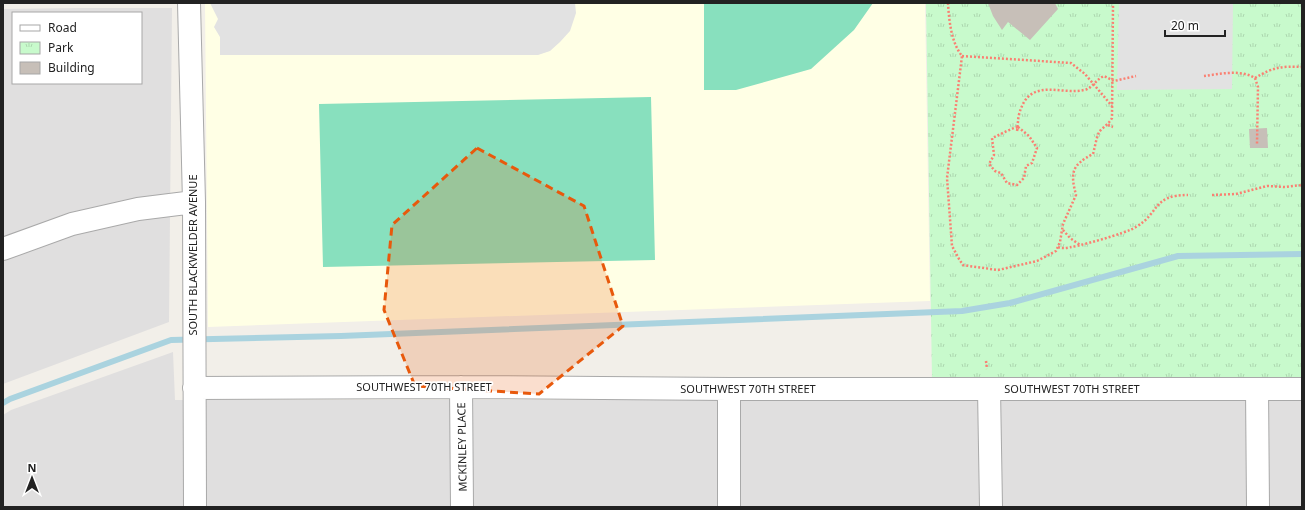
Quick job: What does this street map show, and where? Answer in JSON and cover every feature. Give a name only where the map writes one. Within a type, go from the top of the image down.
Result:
[{"type":"street","name":"SOUTH BLACKWELDER AVENUE","points":[[189,3],[194,202],[195,507]]},
{"type":"street","points":[[3,249],[72,224],[138,208],[194,202]]},
{"type":"street","name":"SOUTHWEST 70TH STREET","points":[[194,388],[461,387],[729,389],[1302,389]]},
{"type":"street","name":"MCKINLEY PLACE","points":[[461,387],[462,507]]},
{"type":"street","points":[[729,389],[730,507]]},
{"type":"street","points":[[990,389],[991,507]]},
{"type":"street","points":[[1257,389],[1258,507]]},
{"type":"path","points":[[948,3],[949,20],[957,49],[962,56],[947,178],[952,246],[955,254],[963,264],[998,270],[1037,261],[1056,251],[1058,247],[1064,224],[1076,195],[1073,183],[1073,173],[1081,160],[1093,154],[1100,131],[1108,125],[1112,118],[1113,3]]},
{"type":"path","points":[[962,56],[1070,64],[1085,74],[1112,106]]},
{"type":"path","points":[[1255,78],[1266,72],[1285,66],[1302,67]]},
{"type":"path","points":[[1204,76],[1233,73],[1248,74],[1255,78],[1258,87],[1257,144]]},
{"type":"path","points":[[1017,131],[1017,123],[1022,106],[1029,96],[1038,90],[1085,90],[1093,85],[1097,79],[1104,76],[1113,80],[1136,76]]},
{"type":"path","points":[[1108,125],[1113,127]]},
{"type":"path","points":[[1018,127],[1029,136],[1037,148],[1032,163],[1026,166],[1024,178],[1017,185],[1006,183],[1001,173],[995,172],[989,164],[994,155],[992,138],[1009,129],[1018,127]]},
{"type":"path","points":[[1212,195],[1236,194],[1267,186],[1285,187],[1302,185]]},
{"type":"path","points":[[1058,247],[1063,249],[1081,245],[1134,229],[1145,222],[1156,206],[1165,198],[1175,195],[1188,195]]},
{"type":"path","points":[[1063,229],[1070,238],[1081,245]]},
{"type":"highlighted area","points":[[477,148],[584,206],[623,326],[539,394],[415,386],[384,310],[392,225]]},
{"type":"shaded area","points":[[205,3],[925,3],[930,301],[208,327]]},
{"type":"shaded area","points":[[210,3],[575,3],[576,13],[570,31],[550,51],[538,55],[220,55],[220,37],[214,27],[218,19]]},
{"type":"shaded area","points":[[1119,3],[1233,3],[1232,89],[1117,90]]},
{"type":"shaded area","points":[[172,8],[169,322],[3,384],[3,9]]},
{"type":"shaded area","points":[[173,352],[175,400],[1302,400],[1302,507],[3,507],[3,415],[11,410]]},
{"type":"green space","points":[[704,3],[873,3],[854,30],[811,69],[736,90],[704,90]]},
{"type":"green space","points":[[926,3],[1302,3],[1302,381],[932,379]]},
{"type":"green space","points":[[651,97],[655,260],[323,267],[319,104]]},
{"type":"building","points":[[988,3],[1055,3],[1058,9],[1030,40],[1008,22],[1002,30],[993,16]]},
{"type":"building","points":[[1267,128],[1268,148],[1250,148],[1249,129]]},
{"type":"waterway","points":[[3,403],[10,399],[171,340],[341,336],[962,311],[1010,303],[1178,256],[1302,254]]}]
